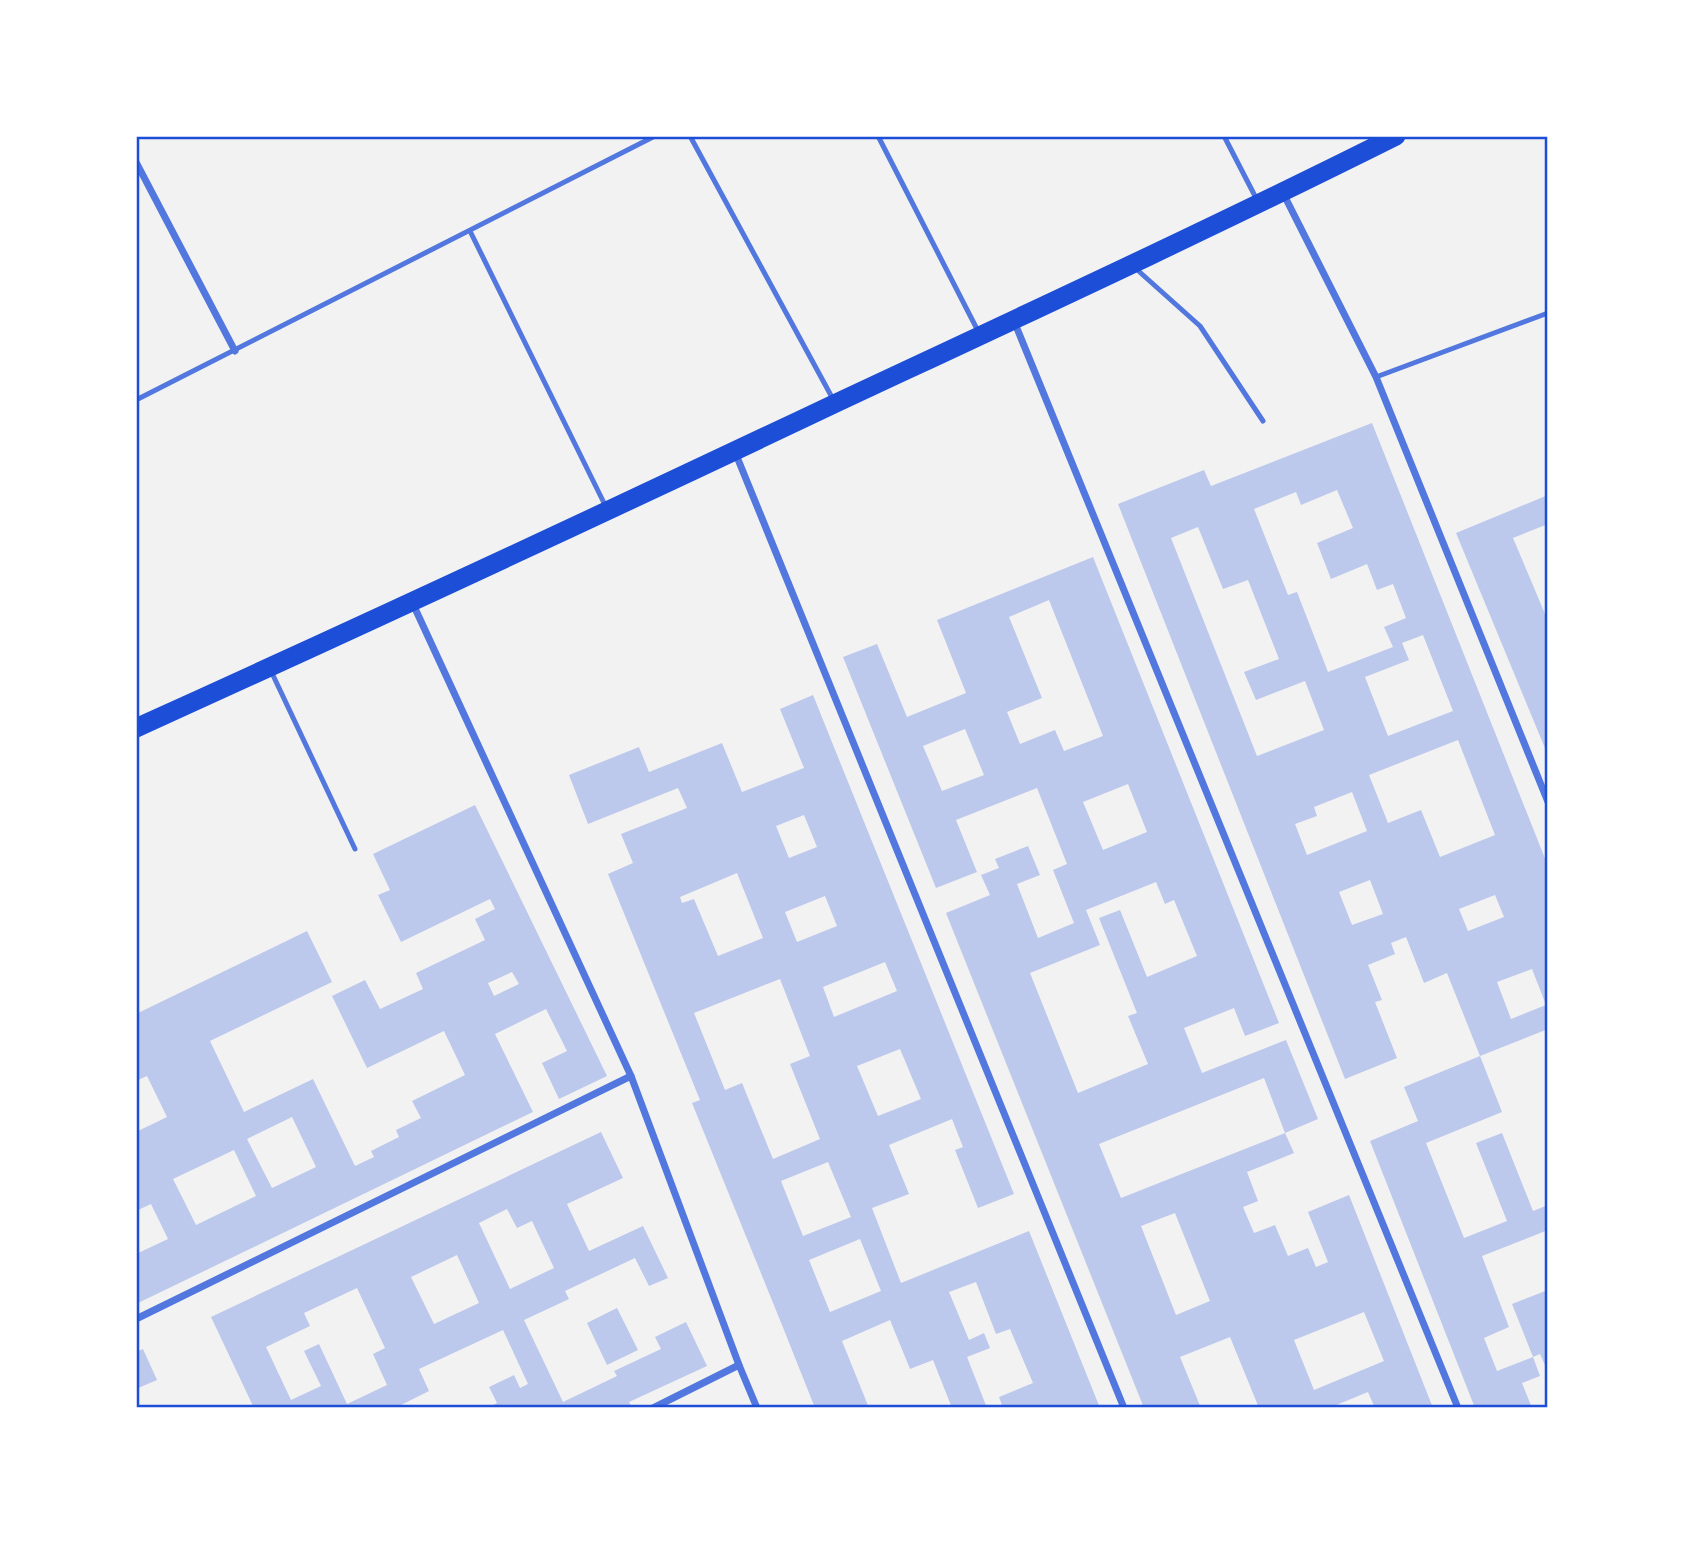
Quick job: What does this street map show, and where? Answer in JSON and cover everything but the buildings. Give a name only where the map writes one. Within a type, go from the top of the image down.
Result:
[{"type":"highway","points":[[136,728],[413,603],[1283,193],[1396,136]]},
{"type":"street","points":[[136,162],[235,351]]},
{"type":"street","points":[[1283,193],[1376,377],[1548,802]]},
{"type":"street","points":[[1014,320],[1458,1408]]},
{"type":"street","points":[[735,451],[1124,1408]]},
{"type":"street","points":[[413,603],[631,1076],[757,1408]]},
{"type":"street","points":[[136,1319],[631,1076]]},
{"type":"street","points":[[653,1408],[739,1365]]},
{"type":"lane","points":[[136,400],[655,136]]},
{"type":"lane","points":[[690,136],[835,404]]},
{"type":"lane","points":[[878,136],[980,336]]},
{"type":"lane","points":[[1224,136],[1259,204]]},
{"type":"lane","points":[[470,231],[608,511]]},
{"type":"lane","points":[[1131,265],[1200,326],[1263,421]]},
{"type":"lane","points":[[1376,377],[1548,313]]},
{"type":"lane","points":[[270,668],[355,849]]}]
